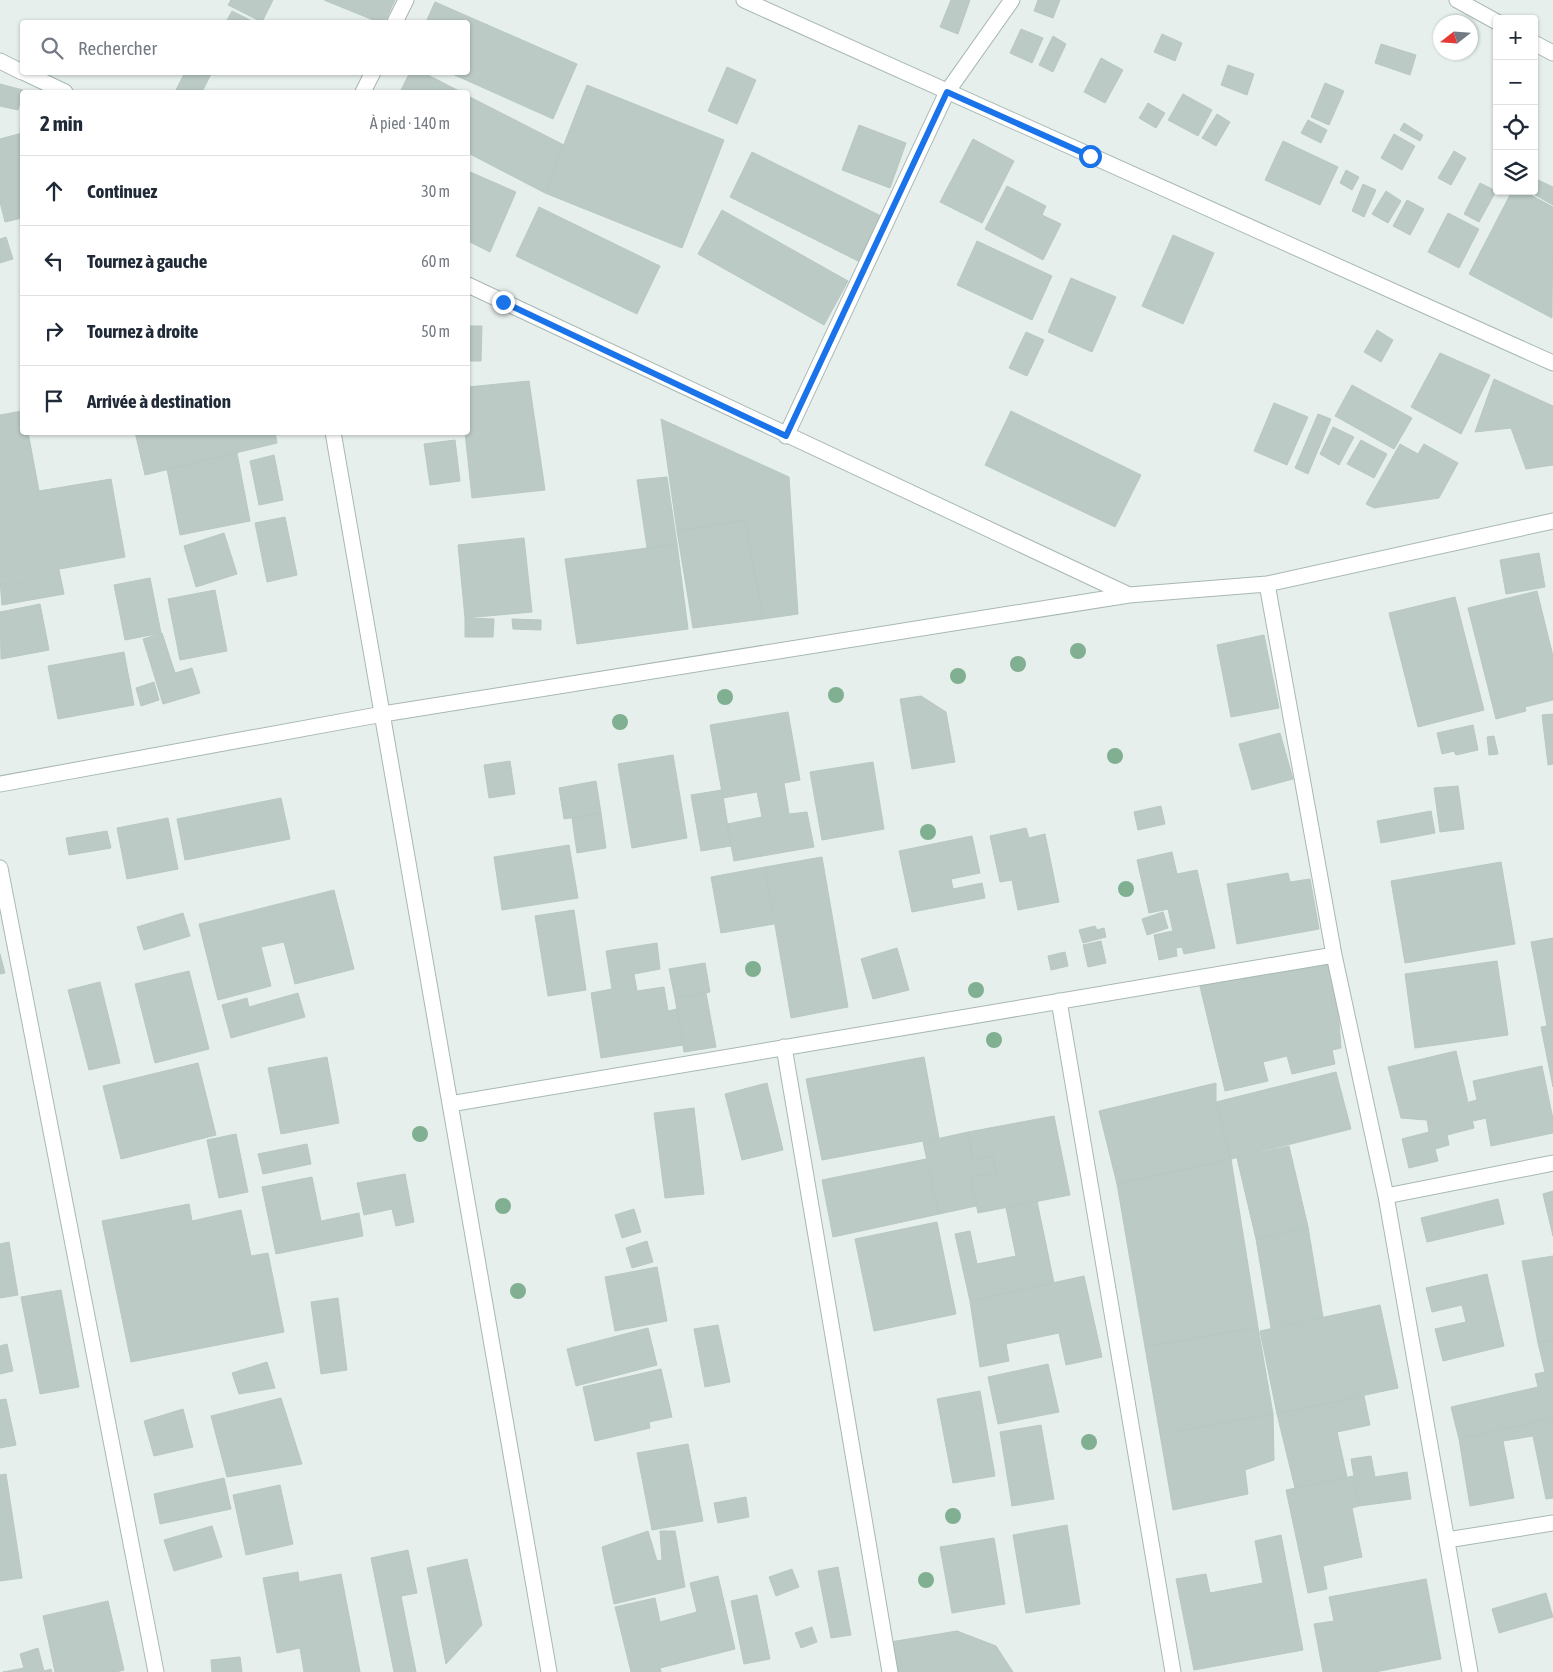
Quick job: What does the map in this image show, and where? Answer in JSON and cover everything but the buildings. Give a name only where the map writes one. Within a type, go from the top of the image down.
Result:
[{"type":"street","points":[[396,20],[406,0]]},
{"type":"street","points":[[744,0],[1553,363]]},
{"type":"street","points":[[786,436],[947,92],[1012,0]]},
{"type":"street","points":[[1457,0],[1493,20]]},
{"type":"street","points":[[1538,45],[1553,53]]},
{"type":"street","points":[[0,61],[20,71]]},
{"type":"street","points":[[29,75],[61,90]]},
{"type":"street","points":[[364,90],[371,75]]},
{"type":"street","points":[[470,286],[786,436],[1129,595]]},
{"type":"street","points":[[335,435],[549,1672]]},
{"type":"street","points":[[0,784],[384,714],[1129,595],[1267,584],[1553,521]]},
{"type":"street","points":[[1267,584],[1334,955],[1386,1196],[1470,1672]]},
{"type":"street","points":[[0,868],[156,1672]]},
{"type":"street","points":[[450,1104],[1334,955]]},
{"type":"street","points":[[1059,1001],[1174,1672]]},
{"type":"street","points":[[784,1047],[890,1672]]},
{"type":"street","points":[[1386,1196],[1553,1163]]},
{"type":"street","points":[[1447,1540],[1553,1523]]},
{"type":"route","points":[[503,302],[786,436],[947,92],[1090,156]]}]
